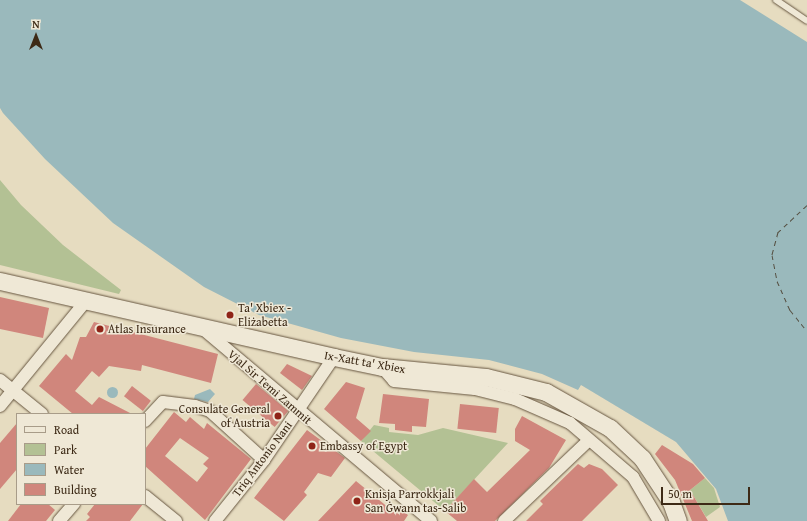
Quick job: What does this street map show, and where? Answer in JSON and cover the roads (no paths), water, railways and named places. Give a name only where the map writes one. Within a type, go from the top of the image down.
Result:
[{"type":"main road","name":"Ix-Xatt ta' Xbiex","points":[[0,281],[203,329],[382,367],[518,383],[546,392],[580,408],[610,428],[642,458],[668,496],[678,521]]},
{"type":"street","points":[[0,406],[86,302]]},
{"type":"street","name":"Vjal Sir Temi Zammit","points":[[203,329],[297,412],[430,521]]},
{"type":"street","name":"Triq Antonio Nani","points":[[215,521],[264,460],[334,357]]},
{"type":"street","points":[[382,367],[394,381],[474,389],[515,399],[570,423],[588,441],[633,477],[659,521]]},
{"type":"street","points":[[0,380],[41,413]]},
{"type":"street","points":[[146,420],[163,402],[195,406],[210,411],[264,460]]},
{"type":"street","points":[[504,521],[588,441]]},
{"type":"street","points":[[146,497],[176,521]]},
{"type":"street","points":[[59,521],[73,505]]},
{"type":"lane","points":[[776,0],[807,21]]},
{"type":"water","points":[[0,0],[740,0],[807,42],[807,521],[728,521],[716,489],[676,442],[581,385],[578,390],[542,374],[489,360],[414,352],[341,338],[259,315],[204,287],[113,223],[45,159],[3,113],[0,108]]},
{"type":"water","points":[[110,387],[114,387],[116,388],[116,396],[110,397],[107,394],[107,390]]},
{"type":"water","points":[[210,389],[215,394],[208,402],[194,399],[195,395]]},
{"type":"place","name":"Ta' Xbiex - Eliżabetta","points":[[230,315]]},
{"type":"place","name":"Atlas Insurance","points":[[100,329]]},
{"type":"place","name":"Consulate General of Austria","points":[[278,416]]},
{"type":"place","name":"Embassy of Egypt","points":[[312,446]]},
{"type":"place","name":"Knisja Parrokkjali San Ġwann tas-Salib","points":[[357,501]]}]
